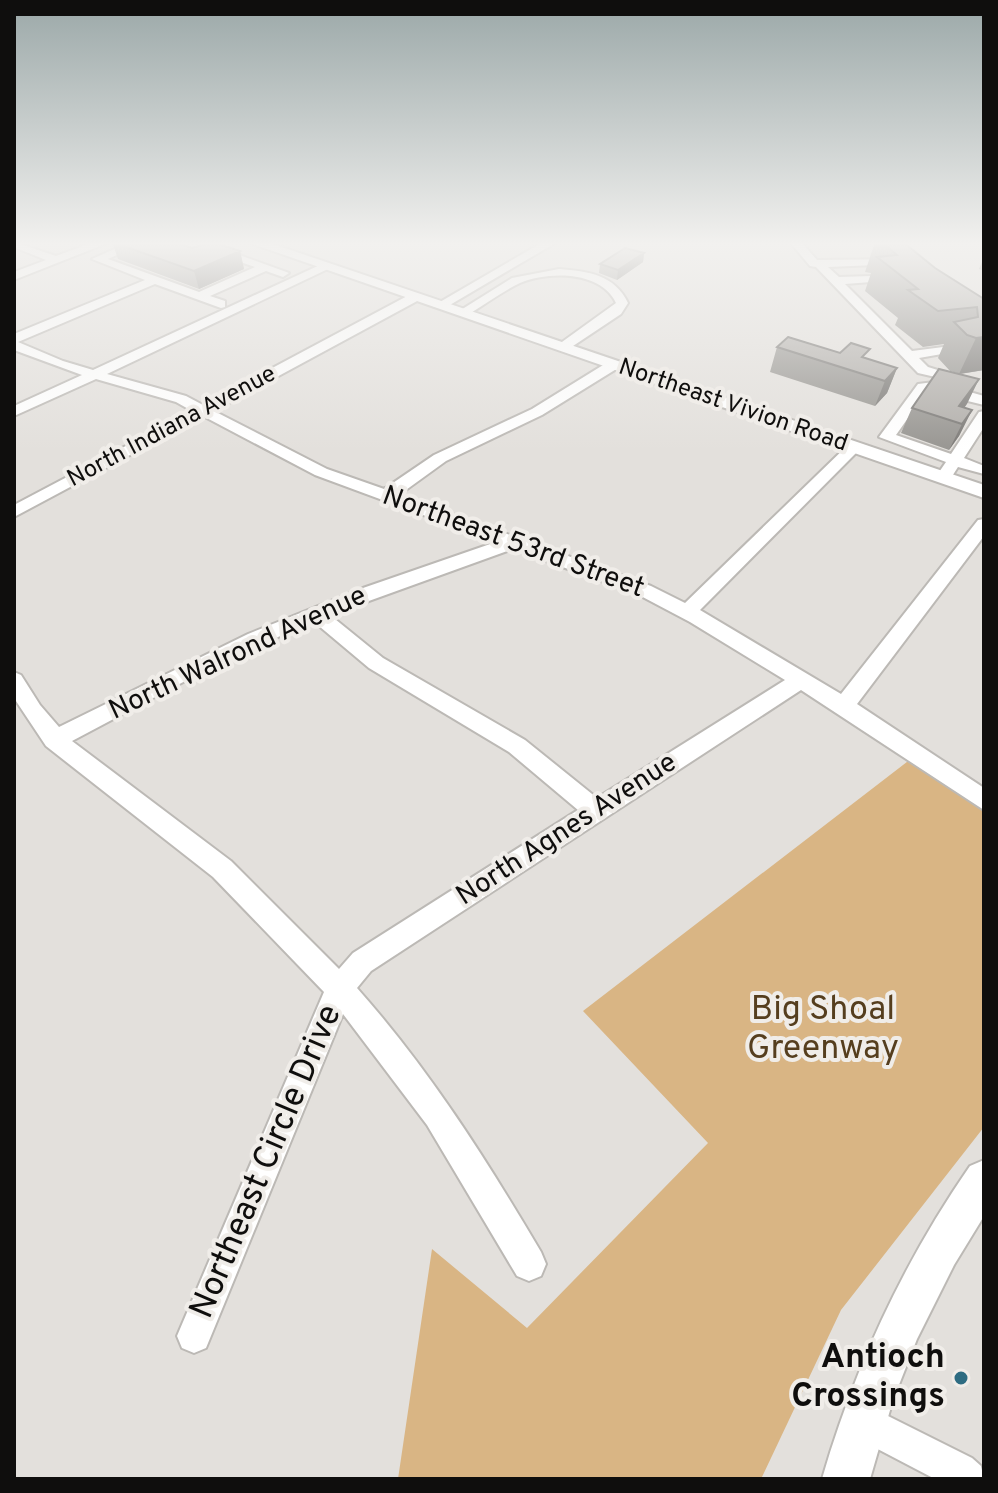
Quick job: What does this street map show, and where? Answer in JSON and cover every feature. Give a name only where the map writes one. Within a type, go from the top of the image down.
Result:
[{"type":"main road","name":"Northeast Vivion Road","points":[[458,312],[984,492]]},
{"type":"main road","points":[[846,1479],[862,1421],[912,1297],[944,1239],[984,1180]]},
{"type":"street","points":[[14,342],[83,312]]},
{"type":"street","points":[[14,412],[97,374],[218,312]]},
{"type":"street","name":"North Indiana Avenue","points":[[14,512],[388,312]]},
{"type":"street","points":[[562,347],[616,312]]},
{"type":"street","points":[[866,312],[923,370],[984,389]]},
{"type":"street","name":"Northeast 53rd Street","points":[[14,342],[58,364],[149,388],[203,411],[321,472],[644,590],[687,612],[844,706],[984,800]]},
{"type":"street","points":[[909,356],[954,348]]},
{"type":"street","points":[[386,496],[440,458],[537,412],[613,365]]},
{"type":"street","points":[[983,468],[887,437],[923,387],[934,386],[984,401]]},
{"type":"street","points":[[943,478],[983,419]]},
{"type":"street","points":[[687,612],[854,447]]},
{"type":"street","points":[[844,706],[984,524]]},
{"type":"street","name":"North Walrond Avenue","points":[[54,740],[177,676],[284,626],[359,596],[515,542]]},
{"type":"street","points":[[317,614],[376,663],[517,746],[596,811]]},
{"type":"street","points":[[14,680],[27,706],[54,740],[220,867],[340,988],[437,1112],[529,1264]]},
{"type":"street","name":"North Agnes Avenue","points":[[340,988],[362,962],[800,680]]},
{"type":"street","name":"Northeast Circle Drive","points":[[194,1336],[340,988]]},
{"type":"street","points":[[862,1421],[961,1476]]},
{"type":"green space","name":"Big Shoal Greenway","points":[[916,755],[984,805],[984,1127],[841,1310],[761,1479],[398,1479],[432,1249],[527,1328],[708,1143],[583,1011]]},
{"type":"building","points":[[977,312],[984,312],[984,337],[967,335],[954,322],[978,317]]},
{"type":"building","points":[[788,337],[840,353],[851,343],[870,349],[862,357],[897,368],[885,381],[777,347]]},
{"type":"building","points":[[939,369],[979,379],[959,406],[972,410],[962,424],[912,408]]},
{"type":"place","name":"Antioch Crossings","points":[[961,1378]]}]
